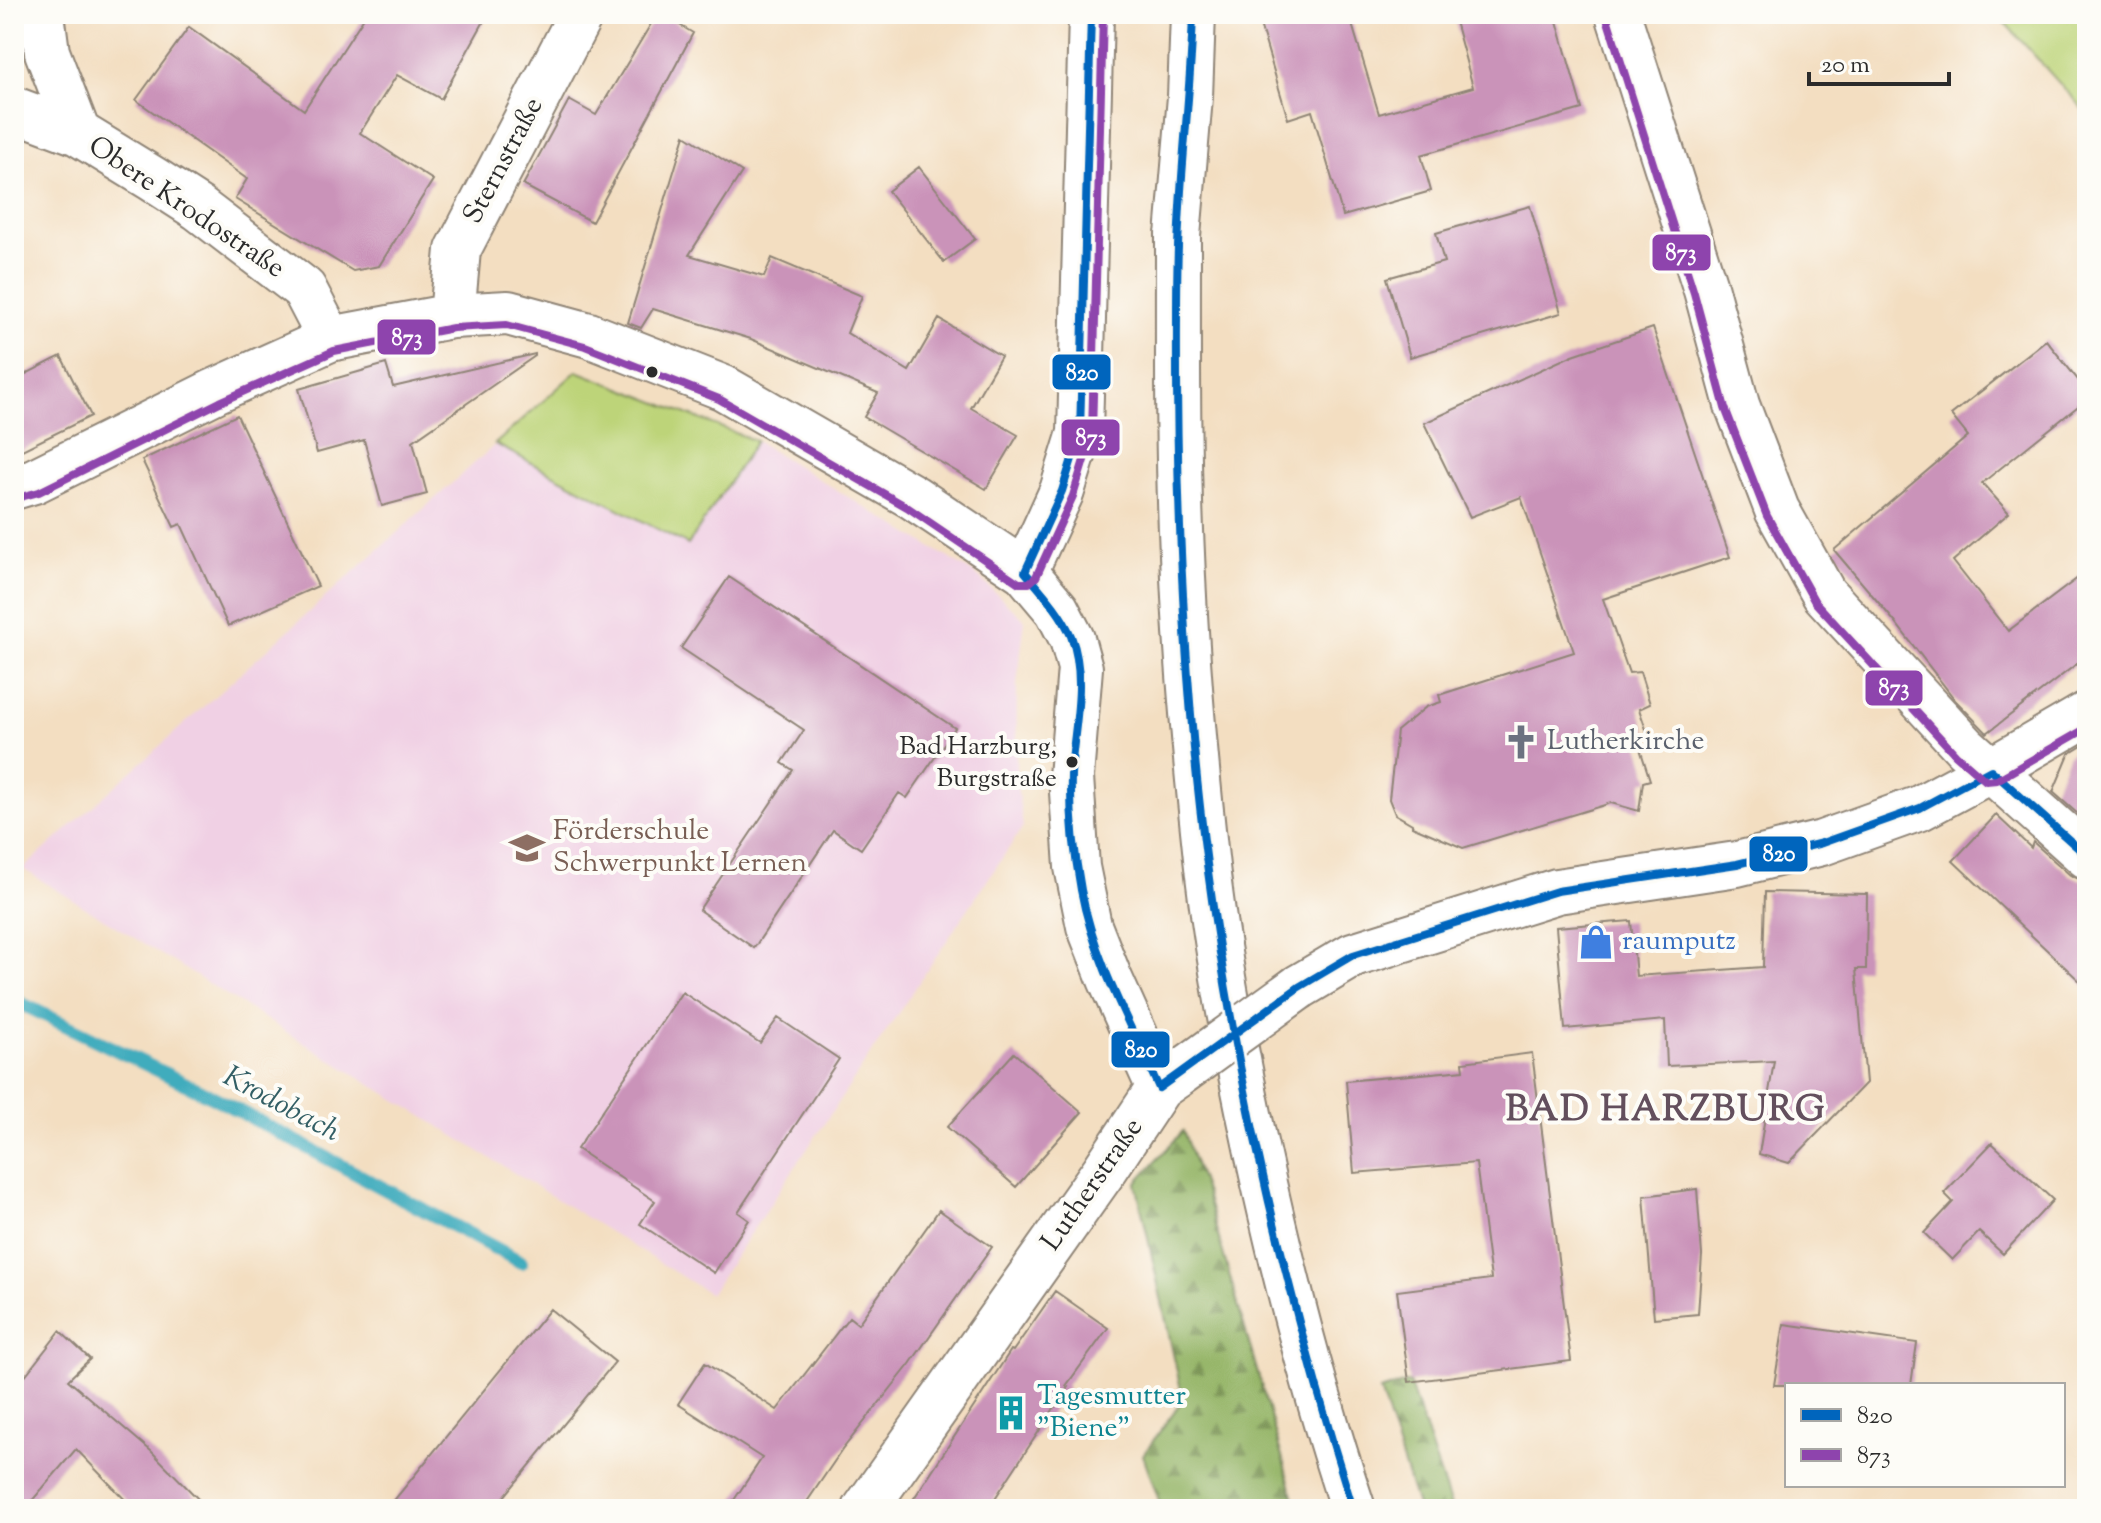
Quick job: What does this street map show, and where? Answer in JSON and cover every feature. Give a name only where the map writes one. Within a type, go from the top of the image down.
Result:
[{"type":"main road","points":[[42,14],[47,52],[78,133]]},
{"type":"main road","name":"Sternstraße","points":[[452,316],[458,250],[581,14]]},
{"type":"main road","points":[[1025,572],[1062,491],[1080,433],[1091,14]]},
{"type":"main road","points":[[1193,14],[1190,97],[1178,236],[1178,389],[1182,555],[1194,732],[1207,861],[1244,1091],[1274,1230],[1318,1396],[1353,1509]]},
{"type":"main road","points":[[1618,14],[1706,290],[1737,405],[1777,510],[1824,594],[1965,747],[2087,856]]},
{"type":"main road","name":"Obere Krodostraße","points":[[14,109],[78,133],[198,208],[304,289],[330,339]]},
{"type":"main road","points":[[14,487],[34,481],[215,391],[330,339],[452,316],[508,313],[589,335],[724,388],[913,497],[1025,572],[1057,610],[1072,639],[1080,668],[1071,777],[1077,867],[1089,926],[1110,979],[1167,1082]]},
{"type":"main road","name":"Lutherstraße","points":[[865,1509],[1167,1082],[1299,987],[1353,955],[1557,891],[1737,864],[1822,843],[1920,808],[2087,714]]},
{"type":"shaded area","name":"Förderschule Schwerpunkt Lernen","points":[[577,371],[756,441],[975,574],[1025,620],[1017,683],[1016,778],[1023,827],[710,1294],[23,869]]},
{"type":"green space","points":[[1997,14],[2087,14],[2087,114]]},
{"type":"green space","points":[[577,371],[756,441],[688,545],[495,444]]},
{"type":"green space","points":[[1183,1131],[1206,1194],[1297,1509],[1162,1509],[1143,1455],[1183,1399],[1136,1183]]},
{"type":"green space","points":[[1409,1382],[1452,1509],[1418,1509],[1380,1391]]},
{"type":"building","points":[[366,14],[488,14],[441,99],[397,75],[360,133],[433,180],[379,266],[353,271],[235,199],[247,179],[136,100],[189,27],[304,110]]},
{"type":"building","points":[[657,14],[693,33],[592,222],[523,185],[569,100],[596,115]]},
{"type":"building","points":[[1257,14],[1349,14],[1379,114],[1473,87],[1453,14],[1555,14],[1582,109],[1421,155],[1431,191],[1343,216],[1312,111],[1288,119]]},
{"type":"building","points":[[685,135],[742,172],[689,255],[764,277],[772,258],[862,296],[847,333],[909,371],[939,319],[1001,356],[971,408],[1018,435],[986,489],[864,417],[878,393],[751,339],[653,309],[641,328],[628,323]]},
{"type":"building","points":[[919,167],[975,239],[944,262],[888,191]]},
{"type":"building","points":[[1530,206],[1561,313],[1410,357],[1387,278],[1444,262],[1436,233]]},
{"type":"building","points":[[1653,328],[1730,557],[1603,599],[1629,673],[1640,672],[1650,704],[1639,709],[1648,735],[1637,739],[1650,780],[1643,782],[1639,811],[1611,803],[1463,848],[1412,826],[1395,814],[1389,799],[1397,731],[1426,707],[1441,702],[1439,695],[1574,652],[1521,497],[1470,517],[1424,423],[1573,355]]},
{"type":"building","points":[[2046,340],[2087,391],[2087,399],[1982,483],[2009,513],[1953,561],[2008,631],[2087,571],[2087,656],[1987,733],[1956,701],[1834,550],[1968,436],[1951,415]]},
{"type":"building","points":[[535,354],[413,441],[427,494],[382,506],[364,440],[317,453],[299,389],[386,364],[393,387]]},
{"type":"building","points":[[61,356],[91,416],[14,454],[14,380]]},
{"type":"building","points":[[237,415],[318,586],[228,626],[181,524],[174,527],[142,460]]},
{"type":"building","points":[[729,577],[955,728],[907,798],[899,793],[861,849],[833,830],[754,948],[699,910],[793,770],[782,763],[804,730],[681,648]]},
{"type":"building","points":[[2087,743],[2087,822],[2053,792],[2069,754]]},
{"type":"building","points":[[1996,815],[2031,848],[2033,842],[2070,875],[2087,880],[2087,988],[1953,861]]},
{"type":"building","points":[[1765,892],[1867,894],[1866,969],[1856,969],[1866,1083],[1789,1163],[1759,1154],[1774,1061],[1667,1066],[1665,1020],[1565,1029],[1556,927],[1631,921],[1636,976],[1763,967]]},
{"type":"building","points":[[682,992],[760,1043],[778,1018],[839,1059],[738,1212],[749,1220],[714,1273],[640,1224],[655,1201],[577,1149]]},
{"type":"building","points":[[1014,1053],[1082,1112],[1016,1187],[947,1127]]},
{"type":"building","points":[[1532,1053],[1571,1361],[1409,1382],[1397,1291],[1491,1279],[1476,1163],[1354,1173],[1346,1081],[1464,1070],[1463,1062]]},
{"type":"building","points":[[1992,1143],[2053,1200],[2003,1254],[1979,1232],[1952,1260],[1924,1233],[1953,1202],[1944,1193]]},
{"type":"building","points":[[1697,1189],[1702,1255],[1698,1314],[1654,1318],[1644,1196]]},
{"type":"building","points":[[939,1210],[992,1247],[910,1364],[842,1450],[802,1509],[728,1509],[762,1458],[678,1404],[705,1363],[777,1410],[849,1317],[858,1324]]},
{"type":"building","points":[[1055,1291],[1108,1328],[1066,1386],[988,1509],[907,1509],[1011,1350]]},
{"type":"building","points":[[550,1309],[615,1362],[494,1509],[387,1509]]},
{"type":"building","points":[[1784,1324],[1917,1343],[1911,1383],[1774,1385]]},
{"type":"building","points":[[60,1331],[90,1359],[68,1380],[151,1451],[208,1509],[134,1509],[76,1449],[25,1509],[14,1509],[14,1390]]},
{"type":"waterway","name":"Krodobach","points":[[14,1000],[213,1097],[521,1262]]},
{"type":"transit line","name":"820","points":[[1091,14],[1080,433],[1062,491],[1025,572],[1062,619],[1076,653],[1079,687],[1071,804],[1081,890],[1104,967],[1159,1088],[1299,987],[1353,955],[1557,891],[1737,864],[1822,843],[1920,808],[1991,770],[2087,856]]},
{"type":"transit line","name":"873","points":[[17,498],[39,492],[220,402],[334,351],[453,328],[507,325],[585,346],[719,399],[907,507],[1019,583],[1029,583],[1036,577],[1073,496],[1092,434],[1103,14]]},
{"type":"transit line","name":"820","points":[[1193,14],[1178,249],[1177,386],[1183,591],[1199,796],[1219,946],[1266,1190],[1306,1350],[1353,1509]]},
{"type":"transit line","name":"873","points":[[1607,18],[1694,293],[1725,408],[1767,516],[1815,602],[1956,755],[1986,781],[1997,780],[2087,728]]},
{"type":"place","name":"Lutherkirche","points":[[1521,742]]},
{"type":"place","name":"Bad Harzburg, Burgstraße","points":[[1072,762]]},
{"type":"place","name":"Förderschule Schwerpunkt Lernen","points":[[527,848]]},
{"type":"place","name":"raumputz","points":[[1596,942]]},
{"type":"place","name":"Tagesmutter \"Biene\"","points":[[1011,1413]]},
{"type":"district","name":"BAD HARZBURG","points":[[1666,1111]]}]
